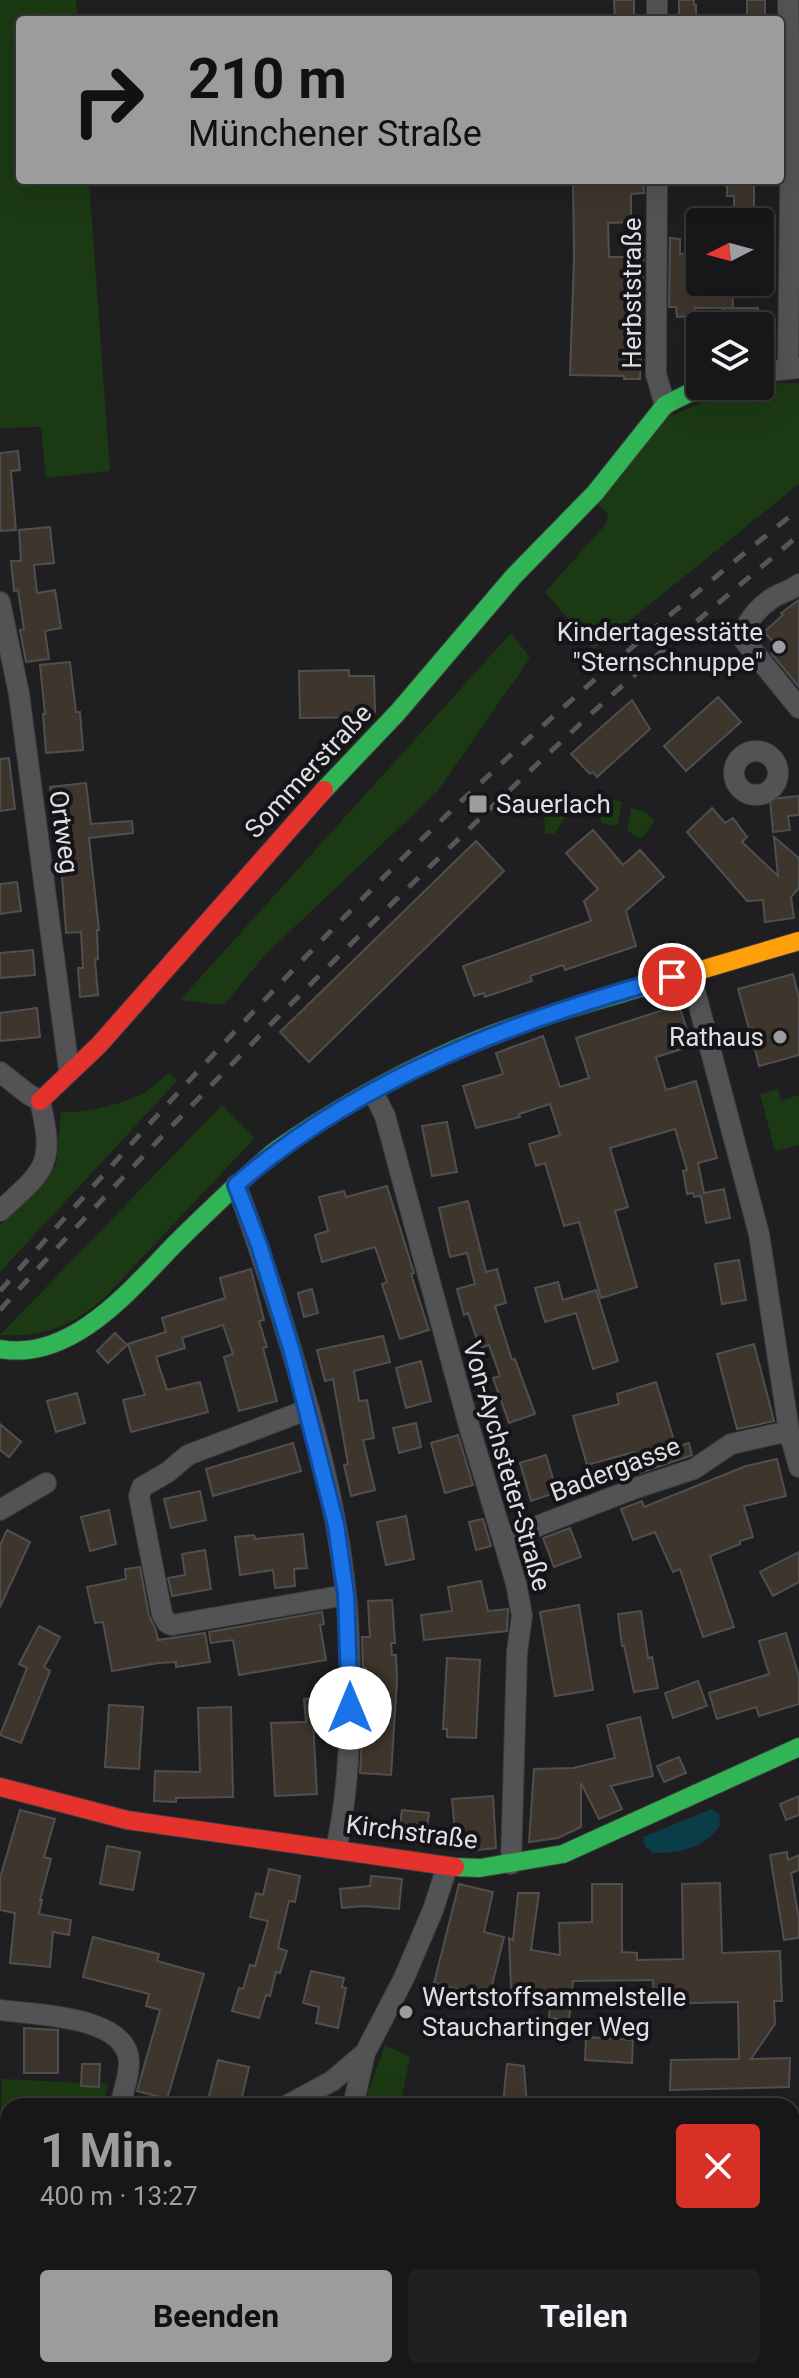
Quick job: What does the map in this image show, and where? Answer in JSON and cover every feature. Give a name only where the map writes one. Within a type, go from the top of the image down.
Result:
[{"type":"street","points":[[774,370],[794,368],[788,0]]},
{"type":"street","name":"Herbststraße","points":[[657,184],[656,374],[665,405]]},
{"type":"street","name":"Sommerstraße","points":[[40,1101],[69,1070],[99,1045],[297,819],[398,712],[513,577],[595,493],[665,405],[686,394]]},
{"type":"street","points":[[799,584],[772,598],[743,632],[744,640],[799,708]]},
{"type":"street","name":"Ortweg","points":[[0,602],[19,694],[69,1070]]},
{"type":"street","points":[[778,768],[799,765]]},
{"type":"street","points":[[0,1349],[11,1351],[48,1345],[84,1329],[117,1304],[178,1239],[276,1151],[373,1092],[449,1052],[577,1006],[799,941]]},
{"type":"street","points":[[690,972],[759,1234],[789,1431],[799,1467]]},
{"type":"street","points":[[0,1072],[40,1101],[48,1132],[42,1171],[0,1211]]},
{"type":"street","name":"Von-Aychsteter-Straße","points":[[373,1092],[385,1116],[469,1426],[504,1539],[522,1616],[517,1652],[511,1864]]},
{"type":"street","points":[[236,1185],[259,1245],[309,1409],[336,1525],[350,1639],[349,1765],[336,1849]]},
{"type":"street","points":[[309,1409],[188,1455],[168,1472],[142,1487],[139,1496],[159,1599],[164,1619],[172,1625],[346,1595]]},
{"type":"street","name":"Badergasse","points":[[504,1539],[694,1469],[731,1444],[789,1431]]},
{"type":"street","points":[[0,1510],[46,1483]]},
{"type":"street","name":"Kirchstraße","points":[[0,1787],[127,1820],[251,1839],[447,1867],[511,1864],[563,1854],[799,1747]]},
{"type":"street","points":[[355,2098],[365,2053],[404,1978],[433,1910],[447,1867]]},
{"type":"street","points":[[0,2010],[74,2020],[105,2028],[121,2039],[129,2061],[122,2098]]},
{"type":"street","points":[[301,2098],[332,2081],[365,2053]]},
{"type":"shaded area","name":"Kindertagesstätte \"Sternschnuppe\"","points":[[799,597],[799,691],[752,638]]},
{"type":"green space","points":[[0,0],[76,0],[78,16],[16,16],[16,184],[89,184],[110,471],[46,478],[41,427],[0,428]]},
{"type":"green space","points":[[774,383],[799,383],[799,484],[594,649],[545,592],[606,524],[608,513],[595,502],[666,418],[707,400],[774,400]]},
{"type":"green space","points":[[511,633],[530,658],[437,792],[264,956],[224,1005],[180,1000]]},
{"type":"green space","points":[[599,796],[622,802],[617,826],[601,823]]},
{"type":"green space","points":[[552,805],[562,808],[565,818],[554,834],[545,834],[544,812]]},
{"type":"green space","points":[[631,808],[645,812],[655,821],[641,839],[627,830]]},
{"type":"green space","points":[[169,1073],[178,1080],[0,1272],[0,1225],[56,1165],[61,1112],[93,1110],[124,1101],[147,1091]]},
{"type":"green space","points":[[778,1089],[781,1101],[799,1095],[799,1145],[775,1151],[760,1094]]},
{"type":"green space","points":[[222,1105],[255,1138],[105,1297],[81,1316],[57,1328],[30,1334],[0,1335]]},
{"type":"green space","points":[[385,2045],[410,2057],[402,2098],[366,2098]]},
{"type":"green space","points":[[2,2079],[108,2084],[105,2098],[1,2098]]},
{"type":"water","points":[[712,1809],[719,1814],[720,1825],[707,1840],[691,1848],[663,1853],[653,1853],[645,1846],[643,1837]]},
{"type":"building","points":[[614,0],[634,0],[634,16],[615,16]]},
{"type":"building","points":[[679,0],[694,0],[696,16],[679,16]]},
{"type":"building","points":[[747,0],[765,0],[765,16],[747,16]]},
{"type":"building","points":[[573,184],[643,184],[644,193],[631,194],[631,222],[608,223],[609,257],[636,257],[635,238],[644,238],[640,379],[570,375]]},
{"type":"building","points":[[727,184],[754,184],[754,207],[734,207],[734,196],[727,196]]},
{"type":"building","points":[[670,238],[680,239],[680,254],[686,254],[686,296],[733,296],[733,308],[695,308],[695,312],[686,312],[686,316],[677,317],[676,307],[669,307]]},
{"type":"building","points":[[723,308],[758,308],[758,312],[723,312]]},
{"type":"building","points":[[18,451],[20,470],[11,471],[16,530],[0,531],[0,453]]},
{"type":"building","points":[[50,527],[54,563],[34,565],[37,593],[55,590],[61,628],[45,631],[49,659],[26,662],[20,630],[24,629],[18,590],[14,591],[11,561],[21,561],[19,530]]},
{"type":"building","name":"Kindertagesstätte \"Sternschnuppe\"","points":[[799,600],[799,687],[771,653],[778,647],[764,632],[783,615],[781,613]]},
{"type":"building","points":[[70,662],[76,712],[80,712],[83,750],[46,753],[40,665]]},
{"type":"building","points":[[349,670],[349,676],[374,676],[375,712],[370,717],[300,718],[299,671]]},
{"type":"building","points":[[718,697],[741,722],[686,771],[664,746]]},
{"type":"building","points":[[632,700],[650,729],[597,777],[593,772],[590,774],[571,754]]},
{"type":"building","points":[[9,758],[15,809],[0,811],[0,759]]},
{"type":"building","points":[[86,783],[91,824],[132,821],[133,833],[89,838],[99,930],[98,959],[95,960],[98,995],[80,997],[78,968],[83,968],[81,932],[66,933],[61,862],[50,787]]},
{"type":"building","points":[[799,796],[799,815],[788,816],[790,830],[773,832],[770,799]]},
{"type":"building","points":[[712,808],[725,823],[733,818],[747,837],[742,842],[778,876],[774,837],[799,858],[799,888],[791,897],[794,918],[765,922],[763,900],[747,901],[687,832]]},
{"type":"building","points":[[593,830],[623,865],[640,850],[664,877],[626,911],[636,946],[565,970],[563,965],[530,976],[532,981],[485,997],[484,993],[474,996],[463,966],[591,921],[584,901],[598,889],[566,853]]},
{"type":"building","points":[[476,841],[504,871],[309,1062],[280,1032]]},
{"type":"building","points":[[17,882],[21,911],[0,914],[0,884]]},
{"type":"building","points":[[33,950],[35,975],[0,978],[0,953]]},
{"type":"building","points":[[793,974],[799,998],[799,1055],[759,1066],[755,1049],[751,1047],[753,1043],[738,989]]},
{"type":"building","points":[[679,1005],[692,1046],[656,1057],[666,1090],[696,1081],[717,1158],[698,1163],[704,1193],[724,1189],[730,1218],[706,1223],[701,1196],[687,1194],[683,1171],[687,1170],[675,1129],[610,1148],[628,1207],[615,1211],[637,1287],[601,1298],[579,1222],[564,1226],[545,1163],[536,1166],[529,1144],[560,1135],[550,1104],[519,1114],[520,1117],[476,1128],[463,1086],[503,1074],[496,1053],[543,1036],[560,1087],[589,1078],[576,1038]]},
{"type":"building","points":[[37,1008],[40,1037],[0,1041],[0,1013]]},
{"type":"building","points":[[447,1122],[457,1172],[432,1176],[422,1126]]},
{"type":"building","points":[[387,1186],[429,1330],[400,1339],[382,1284],[387,1282],[375,1247],[322,1262],[315,1235],[328,1231],[319,1197],[344,1191],[346,1197]]},
{"type":"building","points":[[468,1201],[486,1272],[497,1269],[506,1303],[495,1306],[512,1360],[515,1359],[535,1414],[509,1423],[493,1378],[500,1376],[489,1345],[480,1348],[468,1313],[464,1315],[457,1289],[475,1284],[467,1253],[450,1257],[439,1208]]},
{"type":"building","points":[[739,1260],[746,1300],[722,1304],[715,1264]]},
{"type":"building","points":[[251,1269],[264,1320],[259,1321],[267,1347],[263,1348],[277,1401],[239,1411],[224,1357],[233,1354],[223,1325],[182,1338],[185,1348],[156,1357],[167,1390],[200,1382],[208,1412],[131,1432],[123,1400],[145,1395],[128,1344],[166,1332],[162,1318],[225,1298],[220,1278]]},
{"type":"building","points":[[558,1282],[563,1300],[596,1290],[618,1361],[593,1369],[576,1313],[545,1322],[535,1288]]},
{"type":"building","points":[[312,1289],[318,1313],[304,1317],[298,1293]]},
{"type":"building","points":[[115,1333],[127,1345],[108,1363],[97,1351]]},
{"type":"building","points":[[383,1336],[390,1362],[354,1371],[359,1401],[367,1400],[374,1438],[363,1440],[375,1490],[351,1496],[333,1379],[325,1381],[317,1350]]},
{"type":"building","points":[[754,1344],[774,1421],[737,1429],[717,1354]]},
{"type":"building","points":[[421,1361],[431,1401],[406,1408],[396,1368]]},
{"type":"building","points":[[656,1382],[676,1447],[689,1443],[692,1455],[640,1473],[634,1452],[587,1465],[573,1416],[619,1404],[617,1394]]},
{"type":"building","points":[[77,1393],[85,1423],[56,1432],[47,1401]]},
{"type":"building","points":[[416,1423],[421,1447],[399,1453],[393,1428]]},
{"type":"building","points":[[0,1424],[21,1442],[9,1457],[0,1450]]},
{"type":"building","points":[[458,1435],[473,1485],[445,1493],[431,1443]]},
{"type":"building","points":[[293,1443],[301,1471],[213,1496],[206,1469]]},
{"type":"building","points":[[546,1455],[557,1492],[531,1501],[520,1463]]},
{"type":"building","points":[[777,1459],[786,1496],[744,1506],[753,1537],[710,1556],[734,1627],[703,1637],[680,1569],[673,1572],[655,1532],[633,1540],[621,1509],[642,1501],[644,1507],[746,1466]]},
{"type":"building","points":[[200,1491],[206,1520],[171,1528],[164,1499]]},
{"type":"building","points":[[109,1510],[116,1544],[90,1551],[81,1517]]},
{"type":"building","points":[[406,1516],[414,1559],[386,1565],[377,1522]]},
{"type":"building","points":[[483,1519],[491,1546],[476,1550],[469,1522]]},
{"type":"building","points":[[570,1528],[581,1557],[554,1567],[543,1538]]},
{"type":"building","points":[[7,1530],[30,1542],[0,1607],[0,1545]]},
{"type":"building","points":[[303,1534],[307,1568],[294,1569],[295,1586],[275,1588],[273,1570],[240,1575],[235,1537],[254,1535],[255,1539]]},
{"type":"building","points":[[205,1550],[211,1589],[172,1596],[168,1578],[185,1575],[182,1554]]},
{"type":"building","points":[[799,1552],[799,1582],[773,1596],[760,1572]]},
{"type":"building","points":[[140,1567],[149,1616],[158,1640],[205,1633],[210,1662],[176,1667],[176,1662],[158,1663],[112,1671],[103,1622],[95,1623],[87,1587],[126,1579],[125,1569]]},
{"type":"building","points":[[481,1581],[488,1611],[508,1609],[507,1631],[424,1640],[421,1615],[452,1611],[448,1587]]},
{"type":"building","points":[[392,1600],[395,1643],[391,1643],[392,1655],[396,1655],[397,1681],[391,1775],[360,1773],[366,1668],[363,1668],[362,1637],[370,1637],[368,1601]]},
{"type":"building","points":[[579,1605],[593,1690],[555,1696],[540,1612]]},
{"type":"building","points":[[641,1611],[648,1658],[652,1657],[658,1688],[634,1692],[622,1646],[618,1614]]},
{"type":"building","points":[[322,1612],[324,1624],[320,1625],[326,1660],[239,1675],[233,1640],[211,1643],[209,1632]]},
{"type":"building","points":[[39,1626],[60,1637],[44,1667],[50,1671],[21,1743],[0,1735],[27,1668],[19,1664]]},
{"type":"building","points":[[786,1633],[799,1677],[799,1704],[759,1716],[756,1707],[717,1719],[709,1693],[769,1674],[759,1641]]},
{"type":"building","points":[[447,1658],[480,1660],[476,1738],[447,1737],[447,1729],[443,1729]]},
{"type":"building","points":[[698,1681],[707,1706],[673,1718],[665,1693]]},
{"type":"building","points":[[332,1697],[333,1720],[313,1721],[317,1794],[275,1796],[271,1723],[306,1722],[304,1699]]},
{"type":"building","points":[[109,1705],[143,1707],[139,1769],[105,1767]]},
{"type":"building","points":[[231,1707],[233,1797],[154,1801],[155,1771],[200,1772],[198,1708]]},
{"type":"building","points":[[640,1717],[653,1776],[611,1786],[622,1809],[599,1819],[581,1783],[581,1827],[558,1838],[529,1842],[534,1769],[573,1768],[615,1758],[607,1725]]},
{"type":"building","points":[[679,1757],[686,1773],[664,1782],[657,1766]]},
{"type":"building","points":[[493,1796],[496,1848],[468,1851],[467,1842],[456,1843],[452,1799]]},
{"type":"building","points":[[799,1796],[799,1815],[786,1820],[780,1804]]},
{"type":"building","points":[[20,1810],[55,1819],[44,1857],[51,1859],[39,1914],[71,1920],[69,1935],[53,1932],[50,1967],[10,1963],[15,1913],[0,1910],[0,1878]]},
{"type":"building","points":[[402,1810],[429,1813],[426,1833],[399,1830]]},
{"type":"building","points":[[107,1846],[140,1852],[133,1890],[100,1884]]},
{"type":"building","points":[[787,1852],[788,1860],[799,1855],[799,1870],[791,1873],[799,1938],[784,1940],[770,1855]]},
{"type":"building","points":[[269,1869],[300,1876],[295,1902],[289,1901],[278,1948],[287,1951],[280,1973],[276,1972],[270,1996],[266,1995],[259,2018],[232,2011],[250,1965],[255,1966],[268,1921],[250,1917],[256,1893],[263,1895]]},
{"type":"building","points":[[371,1876],[402,1879],[399,1909],[342,1908],[340,1889],[370,1886]]},
{"type":"building","points":[[720,1883],[722,1953],[780,1951],[782,2001],[774,2001],[775,2024],[751,2059],[790,2058],[789,2087],[670,2090],[671,2060],[739,2059],[738,2002],[654,2004],[653,1980],[573,1981],[569,2020],[549,2018],[551,1995],[511,1988],[509,1938],[513,1940],[518,1893],[539,1893],[531,1950],[560,1955],[559,1923],[592,1922],[592,1884],[622,1884],[622,1952],[637,1953],[637,1960],[683,1959],[682,1884]]},
{"type":"building","points":[[459,1884],[493,1892],[484,1932],[504,1937],[487,2005],[462,1999],[464,1991],[434,1983]]},
{"type":"building","points":[[93,1937],[159,1954],[157,1961],[204,1974],[167,2098],[137,2091],[160,2010],[146,2006],[149,1994],[83,1977]]},
{"type":"building","points":[[311,1971],[344,1978],[342,1987],[346,1988],[338,2028],[316,2023],[319,2007],[303,2003]]},
{"type":"building","points":[[24,2028],[58,2030],[58,2073],[24,2073]]},
{"type":"building","points":[[586,2037],[633,2040],[632,2063],[585,2060]]},
{"type":"building","points":[[218,2060],[249,2067],[242,2098],[208,2098]]},
{"type":"building","points":[[82,2064],[100,2064],[99,2087],[81,2086]]},
{"type":"building","points":[[507,2064],[524,2066],[526,2098],[504,2098]]},
{"type":"railway","points":[[0,1291],[205,1064],[417,844],[509,756],[604,672],[799,509]]},
{"type":"railway","points":[[0,1310],[212,1085],[430,867],[606,700],[799,535]]},
{"type":"traffic: fast","points":[[324,790],[398,712],[513,577],[595,493],[665,405],[686,394]]},
{"type":"traffic: fast","points":[[0,1349],[26,1350],[52,1344],[98,1318],[266,1158],[361,1097],[425,1063],[501,1031],[667,980]]},
{"type":"traffic: fast","points":[[455,1867],[480,1868],[563,1854],[799,1747]]},
{"type":"traffic: slow","points":[[667,980],[799,941]]},
{"type":"traffic: jam","points":[[40,1101],[99,1045],[324,790]]},
{"type":"traffic: jam","points":[[0,1787],[127,1820],[455,1867]]},
{"type":"place","name":"Kindertagesstätte \"Sternschnuppe\"","points":[[779,647]]},
{"type":"place","name":"Sauerlach","points":[[478,804]]},
{"type":"place","name":"Rathaus","points":[[780,1037]]},
{"type":"place","name":"Wertstoffsammelstelle Stauchartinger Weg","points":[[406,2012]]},
{"type":"route","points":[[350,1708],[350,1639],[336,1525],[309,1409],[259,1245],[236,1185],[276,1151],[331,1115],[449,1052],[549,1015],[672,977]]}]
